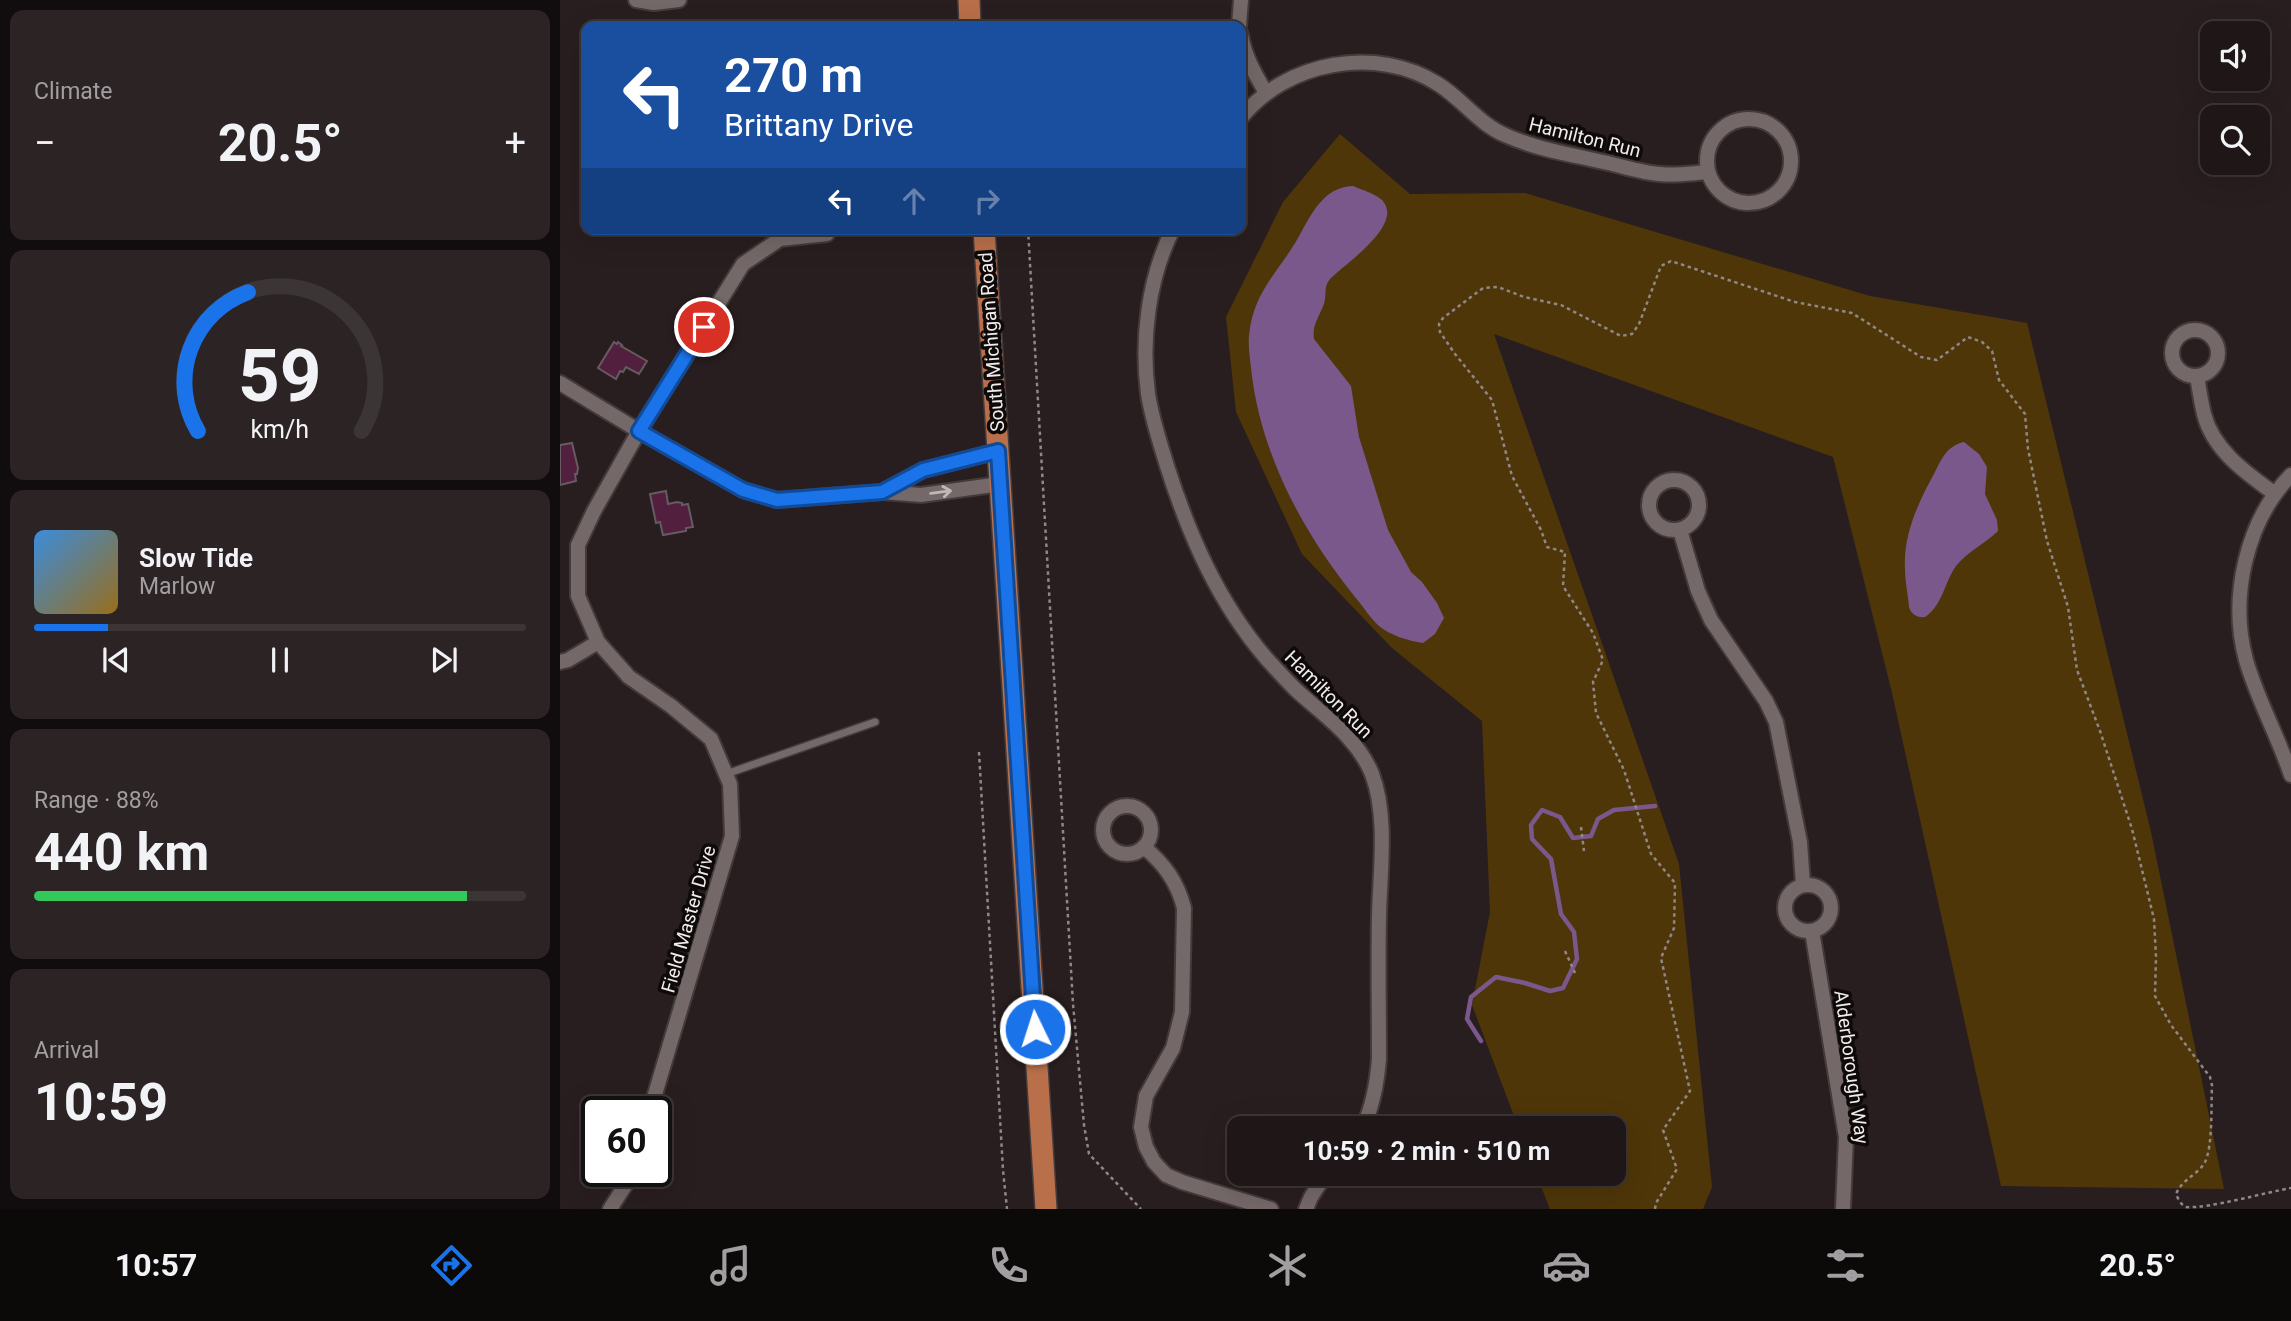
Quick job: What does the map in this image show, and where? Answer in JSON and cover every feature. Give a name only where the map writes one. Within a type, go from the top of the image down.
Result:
[{"type":"main road","points":[[969,0],[970,21]]},
{"type":"main road","name":"South Michigan Road","points":[[984,235],[1046,1209]]},
{"type":"street","points":[[636,0],[654,3],[679,0]]},
{"type":"street","points":[[1239,21],[1241,0]]},
{"type":"street","points":[[1246,56],[1266,93]]},
{"type":"street","name":"Hamilton Run","points":[[1246,112],[1274,87],[1303,74],[1337,64],[1382,62],[1401,67],[1437,83],[1480,120],[1527,145],[1661,175],[1708,172]]},
{"type":"street","points":[[1752,118],[1777,129],[1786,139],[1791,152],[1792,166],[1779,192],[1767,200],[1752,204],[1725,196],[1714,186],[1708,172],[1706,159],[1716,134],[1726,125],[1739,120],[1752,118]]},
{"type":"street","name":"Field Master Drive","points":[[654,1096],[732,836],[730,784],[711,739],[671,706],[629,677],[598,642],[578,596],[578,545],[639,431],[743,264],[780,239],[818,235]]},
{"type":"street","name":"Hamilton Run","points":[[1171,235],[1155,276],[1148,314],[1146,358],[1148,395],[1157,434],[1182,512],[1209,574],[1237,618],[1265,656],[1293,687],[1348,737],[1362,754],[1376,787],[1381,830],[1379,1059],[1368,1116]]},
{"type":"street","points":[[2197,376],[2204,416],[2215,438],[2231,460],[2275,494]]},
{"type":"street","points":[[560,383],[743,490],[777,500],[882,492],[921,495],[1000,484]]},
{"type":"street","points":[[882,492],[923,470],[998,451]]},
{"type":"street","points":[[2291,475],[2264,510],[2248,553],[2241,584],[2242,636],[2246,660],[2291,775]]},
{"type":"street","points":[[1680,530],[1698,591],[1711,620],[1766,701],[1776,722],[1800,842],[1803,886]]},
{"type":"street","points":[[560,662],[598,642]]},
{"type":"street","points":[[1144,847],[1163,864],[1180,891],[1184,908],[1182,1012],[1173,1048],[1146,1096],[1141,1127],[1146,1147],[1154,1162],[1166,1175],[1271,1209]]},
{"type":"street","points":[[1811,885],[1825,893],[1831,908],[1826,923],[1812,931],[1798,929],[1792,925],[1785,913],[1786,898],[1797,888],[1811,885]]},
{"type":"street","name":"Alderborough Way","points":[[1812,931],[1846,1137],[1843,1209]]},
{"type":"street","points":[[1306,1209],[1318,1186]]},
{"type":"street","points":[[610,1209],[624,1187]]},
{"type":"lane","points":[[726,774],[875,722]]},
{"type":"path","points":[[1028,235],[1073,1004],[1084,1125],[1089,1154],[1141,1209]]},
{"type":"path","points":[[1656,1209],[1656,1203],[1677,1168],[1663,1130],[1690,1091],[1661,958],[1674,928],[1675,883],[1650,854],[1624,770],[1597,713],[1593,682],[1603,660],[1593,633],[1563,586],[1565,552],[1547,547],[1541,530],[1512,476],[1492,400],[1440,332],[1439,324],[1443,318],[1483,288],[1499,287],[1524,298],[1561,304],[1621,336],[1632,334],[1639,324],[1661,266],[1671,261],[1795,302],[1852,313],[1921,357],[1937,360],[1968,337],[1982,342],[1992,351],[1999,380],[2025,414],[2028,449],[2047,541],[2068,607],[2077,670],[2101,731],[2132,829],[2154,919],[2155,996],[2171,1025],[2210,1077],[2208,1152],[2203,1165],[2180,1185],[2176,1194],[2186,1207],[2197,1209],[2243,1202],[2291,1188]]},
{"type":"path","points":[[979,752],[1007,1209]]},
{"type":"path","points":[[1581,827],[1584,850]]},
{"type":"path","points":[[1566,951],[1575,973]]},
{"type":"shaded area","points":[[1340,134],[1410,194],[1525,193],[1870,296],[2027,323],[2151,832],[2224,1189],[2001,1186],[1892,693],[1833,457],[1494,334],[1679,864],[1712,1187],[1703,1209],[1550,1209],[1541,1186],[1626,1186],[1626,1116],[1514,1116],[1472,1005],[1490,912],[1482,721],[1392,648],[1302,554],[1236,412],[1226,317],[1283,202]]},
{"type":"shaded area","points":[[1353,186],[1382,200],[1387,210],[1386,220],[1370,243],[1329,281],[1324,304],[1315,325],[1314,339],[1351,386],[1359,437],[1388,530],[1411,572],[1422,582],[1444,618],[1435,634],[1423,643],[1400,637],[1379,626],[1336,572],[1301,518],[1286,490],[1264,430],[1251,368],[1251,321],[1261,295],[1319,204],[1334,191]]},
{"type":"shaded area","points":[[1964,442],[1979,454],[1987,467],[1985,494],[1997,520],[1998,531],[1956,566],[1936,606],[1925,617],[1919,617],[1909,607],[1906,583],[1905,556],[1909,531],[1923,494],[1943,457],[1953,446]]},
{"type":"building","points":[[614,342],[647,361],[639,374],[626,367],[616,379],[598,368]]},
{"type":"building","points":[[572,443],[578,468],[576,481],[560,485],[560,445]]},
{"type":"building","points":[[666,491],[668,504],[688,504],[693,527],[663,535],[660,522],[656,523],[650,494]]},
{"type":"waterway","points":[[1481,1041],[1467,1019],[1471,997],[1496,977],[1550,991],[1563,988],[1577,959],[1574,932],[1561,914],[1551,859],[1532,839],[1531,825],[1542,810],[1560,817],[1573,838],[1591,836],[1598,819],[1614,810],[1655,806]]},
{"type":"route","points":[[704,327],[639,431],[743,490],[777,500],[882,492],[923,470],[998,451],[1035,1029]]}]
